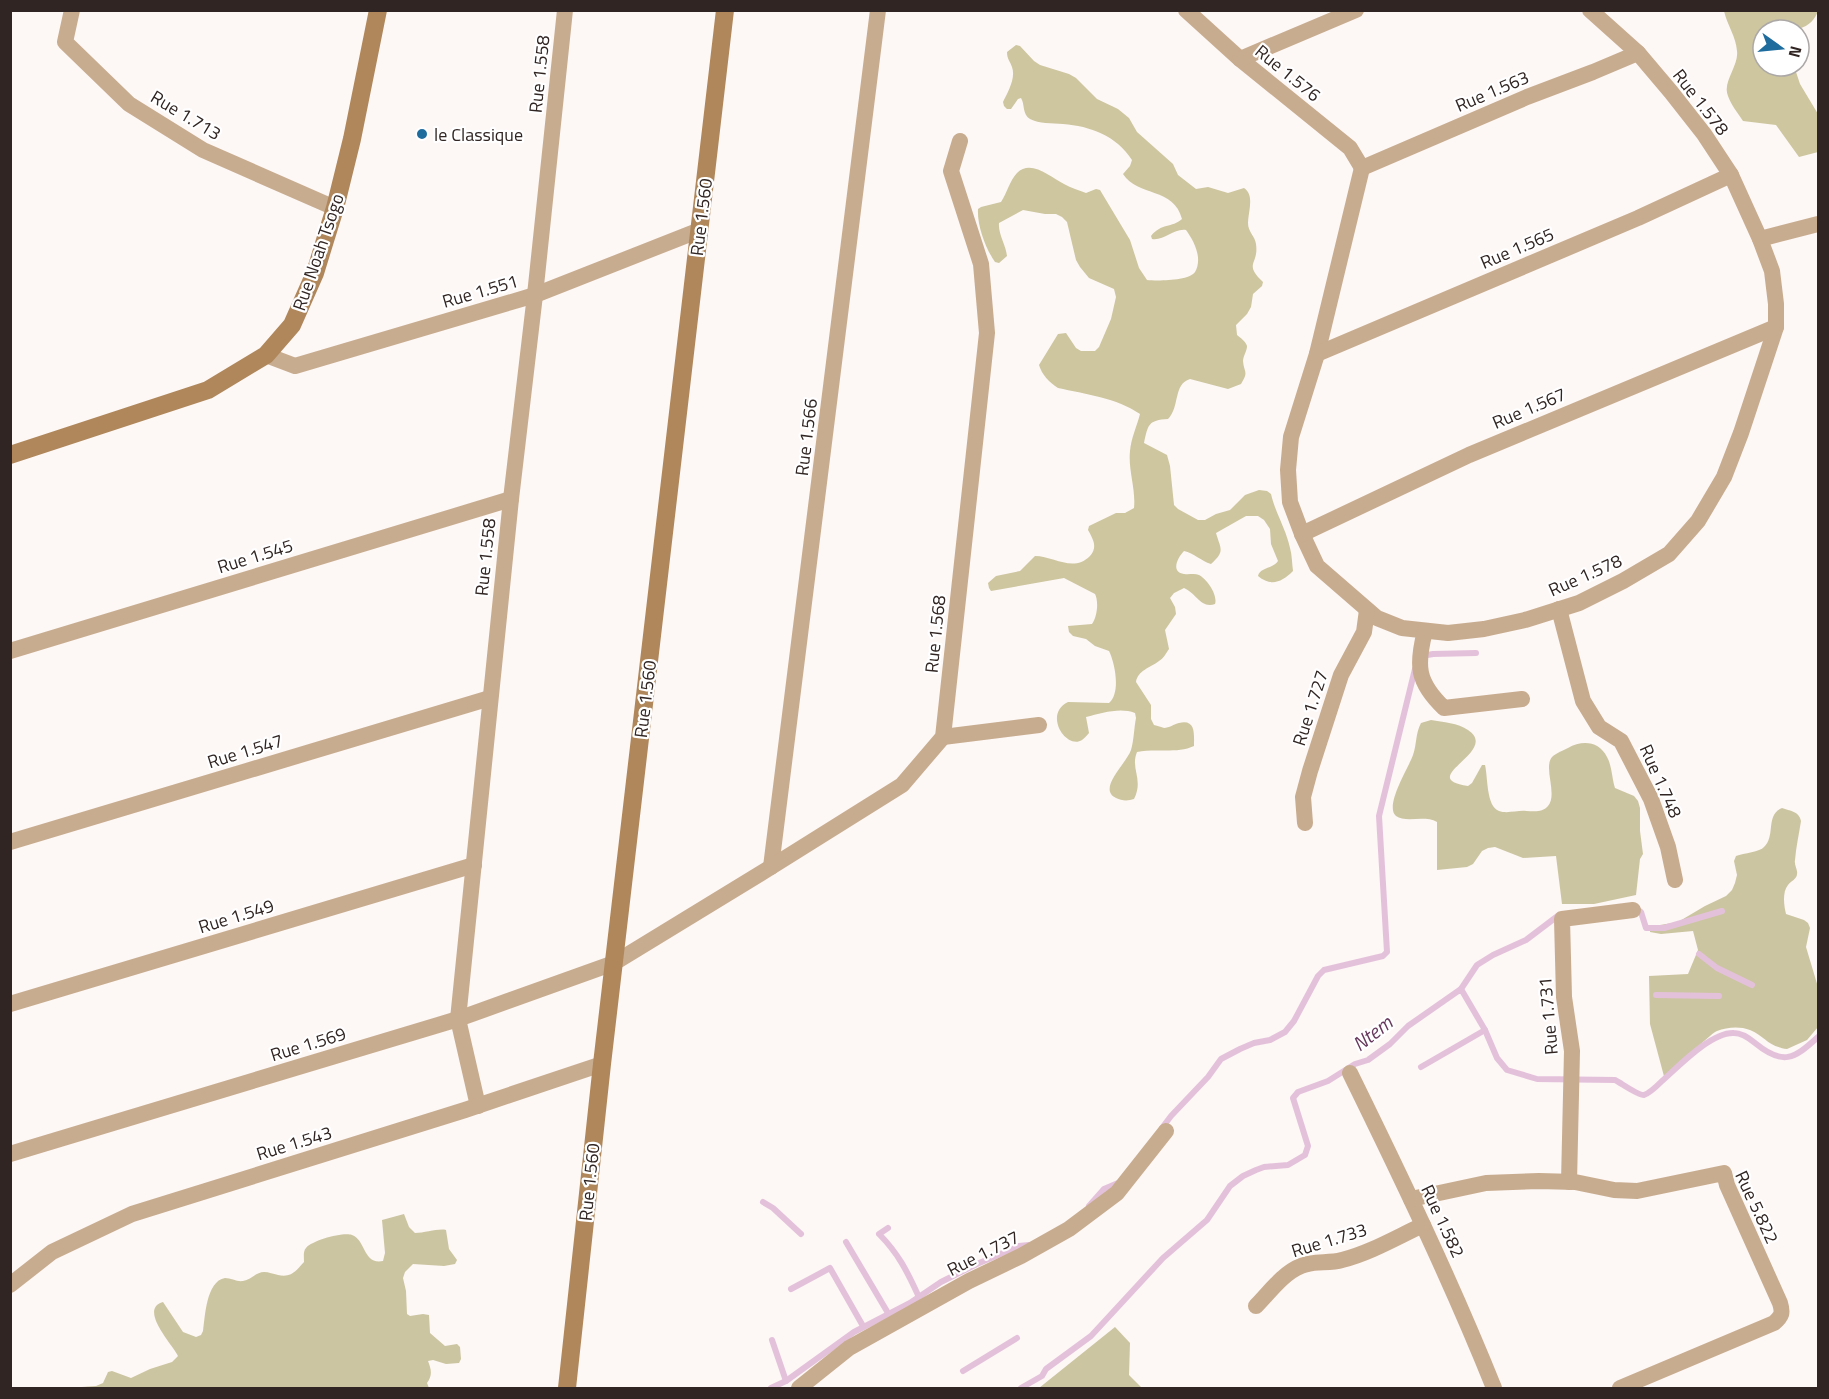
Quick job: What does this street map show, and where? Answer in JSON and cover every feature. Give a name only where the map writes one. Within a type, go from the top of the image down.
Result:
[{"type":"main road","name":"Rue Noah Tsogo","points":[[10,455],[208,390],[266,356],[292,325],[315,273],[335,208],[352,140],[378,10]]},
{"type":"main road","name":"Rue 1.560","points":[[567,1389],[602,1064],[725,10]]},
{"type":"street","name":"Rue 1.713","points":[[72,10],[65,42],[129,104],[203,150],[335,208]]},
{"type":"street","name":"Rue 1.558","points":[[478,1106],[458,1019],[511,499],[565,10]]},
{"type":"street","name":"Rue 1.566","points":[[771,867],[878,10]]},
{"type":"street","name":"Rue 1.576","points":[[1186,10],[1240,59],[1350,148],[1362,168]]},
{"type":"street","points":[[1240,59],[1356,10]]},
{"type":"street","name":"Rue 1.578","points":[[1362,168],[1317,354],[1291,437],[1288,470],[1290,502],[1317,566],[1377,618],[1402,628],[1448,633],[1484,629],[1525,620],[1579,603],[1669,554],[1698,521],[1724,477],[1741,433],[1776,327],[1772,271],[1760,238],[1731,176],[1704,134],[1638,53],[1590,10]]},
{"type":"street","name":"Rue 1.563","points":[[1362,168],[1527,97],[1638,53]]},
{"type":"street","name":"Rue 1.568","points":[[944,737],[987,333],[981,264],[951,171],[960,141]]},
{"type":"street","name":"Rue 1.565","points":[[1317,354],[1638,218],[1731,176]]},
{"type":"street","points":[[1760,238],[1818,224]]},
{"type":"street","name":"Rue 1.551","points":[[266,356],[295,366],[535,295],[700,230]]},
{"type":"street","name":"Rue 1.567","points":[[1302,534],[1469,455],[1776,327]]},
{"type":"street","name":"Rue 1.545","points":[[10,651],[511,499]]},
{"type":"street","name":"Rue 1.748","points":[[1559,609],[1583,701],[1599,727],[1621,741],[1638,773],[1651,799],[1668,847],[1675,880]]},
{"type":"street","name":"Rue 1.727","points":[[1305,823],[1304,797],[1310,771],[1341,675],[1364,632],[1368,610]]},
{"type":"street","points":[[1425,631],[1420,650],[1421,678],[1431,695],[1444,708],[1522,699]]},
{"type":"street","name":"Rue 1.547","points":[[10,842],[490,698]]},
{"type":"street","points":[[614,963],[902,785],[944,737],[1040,725]]},
{"type":"street","name":"Rue 1.549","points":[[10,1005],[474,865]]},
{"type":"street","name":"Rue 1.731","points":[[1569,1182],[1572,1051],[1564,997],[1562,919],[1633,910]]},
{"type":"street","name":"Rue 1.569","points":[[10,1154],[458,1019],[614,963]]},
{"type":"street","name":"Rue 1.543","points":[[10,1285],[52,1252],[132,1214],[478,1106],[602,1064]]},
{"type":"street","name":"Rue 1.582","points":[[1350,1073],[1465,1316],[1494,1389]]},
{"type":"street","name":"Rue 1.737","points":[[799,1389],[849,1348],[969,1281],[1021,1256],[1069,1229],[1117,1193],[1166,1131]]},
{"type":"street","name":"Rue 5.822","points":[[1411,1199],[1486,1183],[1539,1181],[1569,1182],[1614,1190],[1637,1191],[1724,1173],[1727,1185],[1780,1303],[1781,1317],[1774,1323],[1620,1389]]},
{"type":"street","name":"Rue 1.733","points":[[1256,1306],[1281,1280],[1299,1266],[1339,1261],[1356,1256],[1423,1225]]},
{"type":"shaded area","points":[[1724,11],[1818,11],[1811,22],[1811,18],[1751,18],[1751,78],[1798,78],[1818,114],[1818,152],[1799,157],[1776,125],[1743,121],[1729,99],[1727,91],[1737,51]]},
{"type":"shaded area","points":[[1016,45],[1040,65],[1069,74],[1097,99],[1118,109],[1129,118],[1137,132],[1173,164],[1178,175],[1196,189],[1208,187],[1228,193],[1244,188],[1250,199],[1248,226],[1256,244],[1253,267],[1263,282],[1253,294],[1251,307],[1247,314],[1236,325],[1237,335],[1247,346],[1243,361],[1245,374],[1241,384],[1228,389],[1190,379],[1185,382],[1181,386],[1172,414],[1168,419],[1153,422],[1150,425],[1144,443],[1167,455],[1174,505],[1198,520],[1205,520],[1230,510],[1245,495],[1259,490],[1271,494],[1288,541],[1293,571],[1276,582],[1267,581],[1258,576],[1261,571],[1278,561],[1271,544],[1270,529],[1258,516],[1246,516],[1216,533],[1221,550],[1211,564],[1184,551],[1176,564],[1177,570],[1180,573],[1197,574],[1202,577],[1213,592],[1215,604],[1202,602],[1184,588],[1174,593],[1170,598],[1176,614],[1165,630],[1169,649],[1161,660],[1142,672],[1136,682],[1151,705],[1151,719],[1154,725],[1164,728],[1179,723],[1189,723],[1193,728],[1194,746],[1180,750],[1137,752],[1135,764],[1138,786],[1134,799],[1130,800],[1116,798],[1111,794],[1110,789],[1114,776],[1131,750],[1135,713],[1117,711],[1086,717],[1089,733],[1076,742],[1064,736],[1057,722],[1057,714],[1068,702],[1109,703],[1115,692],[1115,670],[1109,651],[1095,646],[1086,639],[1073,636],[1069,632],[1068,626],[1092,624],[1097,609],[1095,594],[1064,578],[991,591],[988,583],[996,576],[1020,571],[1035,556],[1070,563],[1084,561],[1094,549],[1088,530],[1089,526],[1116,513],[1125,513],[1134,508],[1130,451],[1140,414],[1111,400],[1058,388],[1046,378],[1039,365],[1058,334],[1066,333],[1076,348],[1081,351],[1095,351],[1099,347],[1111,319],[1116,297],[1114,289],[1089,278],[1080,267],[1076,260],[1067,222],[1056,214],[1023,210],[999,223],[1007,256],[999,263],[995,262],[983,237],[978,209],[1001,202],[1017,173],[1022,169],[1034,168],[1086,193],[1096,189],[1100,190],[1130,240],[1139,268],[1147,280],[1172,280],[1192,275],[1197,267],[1198,255],[1186,230],[1152,239],[1151,236],[1159,229],[1182,219],[1172,202],[1137,186],[1123,174],[1132,160],[1119,145],[1102,134],[1083,127],[1034,121],[1026,114],[1021,98],[1011,109],[1004,106],[1003,102],[1013,76],[1007,52]]},
{"type":"shaded area","points":[[1431,720],[1460,726],[1468,730],[1475,738],[1474,747],[1450,777],[1454,782],[1468,786],[1482,765],[1485,765],[1492,803],[1502,812],[1543,810],[1551,801],[1549,768],[1552,757],[1573,745],[1584,743],[1600,748],[1609,761],[1615,788],[1634,796],[1640,808],[1643,854],[1640,859],[1636,895],[1594,904],[1562,904],[1556,856],[1523,858],[1495,847],[1482,851],[1473,864],[1467,867],[1437,870],[1437,822],[1427,819],[1400,818],[1393,811],[1395,795],[1413,755],[1419,727],[1421,723]]},
{"type":"shaded area","points":[[1782,808],[1796,813],[1801,821],[1795,862],[1797,876],[1786,888],[1784,903],[1786,914],[1804,920],[1810,928],[1806,947],[1818,987],[1818,1027],[1807,1040],[1787,1049],[1775,1046],[1746,1029],[1734,1027],[1717,1031],[1691,1053],[1665,1080],[1650,1024],[1649,976],[1688,974],[1698,950],[1693,931],[1661,934],[1650,932],[1650,929],[1654,926],[1678,922],[1726,896],[1732,890],[1737,875],[1734,861],[1736,856],[1764,847],[1768,842],[1774,816]]},
{"type":"shaded area","points":[[404,1214],[409,1227],[415,1233],[446,1230],[449,1249],[457,1260],[455,1264],[444,1266],[413,1264],[405,1272],[403,1278],[407,1314],[410,1316],[429,1315],[430,1333],[445,1346],[457,1344],[460,1347],[459,1363],[446,1364],[433,1360],[428,1361],[431,1372],[427,1383],[429,1388],[67,1388],[96,1386],[103,1383],[108,1372],[112,1371],[131,1378],[172,1362],[178,1356],[155,1319],[156,1306],[163,1302],[183,1332],[196,1337],[203,1331],[210,1293],[219,1281],[225,1278],[243,1281],[264,1272],[290,1275],[304,1262],[304,1251],[310,1245],[348,1234],[357,1238],[368,1256],[376,1261],[383,1261],[385,1253],[382,1220]]},
{"type":"shaded area","points":[[1115,1327],[1130,1343],[1129,1375],[1142,1388],[1039,1388]]},
{"type":"waterway","points":[[1422,656],[1476,653]]},
{"type":"waterway","points":[[1162,1128],[1208,1077],[1221,1059],[1254,1043],[1270,1040],[1285,1032],[1294,1021],[1318,976],[1324,970],[1383,956],[1387,952],[1379,816],[1415,669]]},
{"type":"waterway","points":[[1636,908],[1641,912],[1646,928],[1664,928],[1722,911]]},
{"type":"waterway","points":[[1461,989],[1477,965],[1526,940],[1559,915]]},
{"type":"waterway","points":[[1699,954],[1717,968],[1752,985]]},
{"type":"waterway","name":"Ntem","points":[[1021,1388],[1042,1376],[1046,1369],[1091,1336],[1163,1258],[1207,1220],[1230,1186],[1256,1170],[1288,1165],[1305,1155],[1308,1146],[1293,1098],[1298,1092],[1328,1081],[1355,1064],[1368,1060],[1390,1044],[1408,1026],[1461,989],[1485,1030],[1497,1058],[1507,1070],[1537,1079],[1615,1080],[1642,1095],[1651,1091],[1706,1044],[1725,1034],[1743,1035],[1773,1055],[1781,1057],[1795,1055],[1818,1037]]},
{"type":"waterway","points":[[1656,995],[1719,996]]},
{"type":"waterway","points":[[1421,1067],[1485,1030]]},
{"type":"waterway","points":[[1089,1206],[1104,1189],[1118,1183]]},
{"type":"waterway","points":[[763,1202],[773,1208],[801,1234]]},
{"type":"waterway","points":[[888,1228],[879,1234],[902,1263],[918,1295]]},
{"type":"waterway","points":[[846,1242],[888,1313]]},
{"type":"waterway","points":[[771,1388],[786,1381],[854,1332],[910,1303],[941,1282],[1019,1246],[1029,1245]]},
{"type":"waterway","points":[[791,1289],[830,1268],[863,1326]]},
{"type":"waterway","points":[[963,1371],[1017,1338]]},
{"type":"waterway","points":[[772,1340],[786,1381]]},
{"type":"place","name":"le Classique","points":[[422,134]]}]
